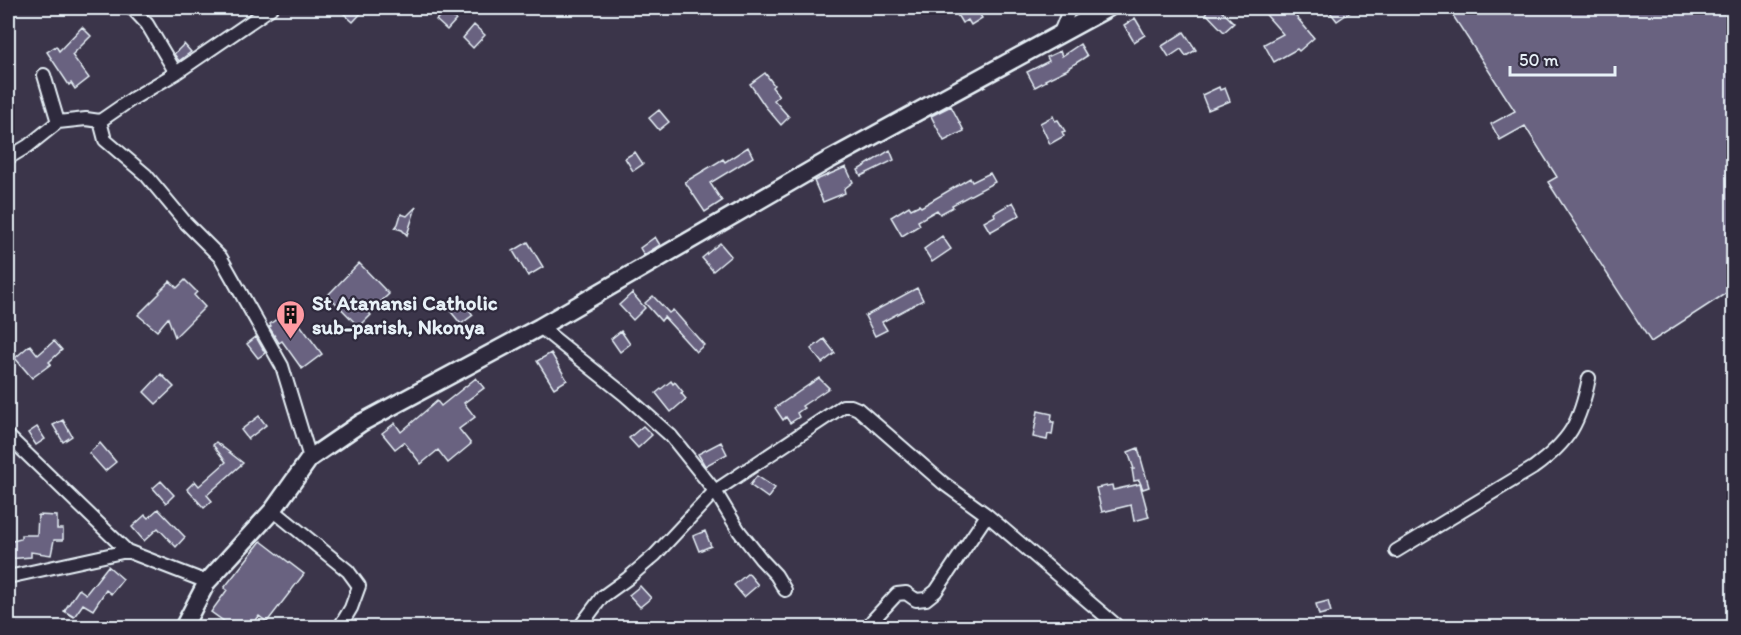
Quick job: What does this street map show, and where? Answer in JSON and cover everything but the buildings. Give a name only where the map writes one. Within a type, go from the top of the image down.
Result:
[{"type":"street","points":[[132,8],[147,24],[177,73]]},
{"type":"street","points":[[8,158],[28,146],[58,122],[86,119],[100,121],[177,73],[271,8]]},
{"type":"street","points":[[1059,35],[1070,8]]},
{"type":"street","points":[[183,627],[207,582],[273,510],[310,458],[361,423],[540,327],[827,161],[1108,8]]},
{"type":"street","points":[[44,75],[58,122]]},
{"type":"street","points":[[100,121],[105,140],[146,176],[220,258],[282,366],[310,458]]},
{"type":"street","points":[[540,327],[625,394],[671,436],[715,491],[739,531],[776,575],[785,590]]},
{"type":"street","points":[[1396,551],[1553,454],[1570,434],[1579,417],[1589,378]]},
{"type":"street","points":[[579,627],[602,597],[655,555],[715,491],[843,406],[858,408],[944,483],[987,515],[1116,627]]},
{"type":"street","points":[[8,436],[127,551],[207,582]]},
{"type":"street","points":[[273,510],[348,571],[359,586],[351,608],[339,627]]},
{"type":"street","points":[[872,621],[897,594],[906,594],[916,600],[926,598],[936,591],[987,515]]},
{"type":"street","points":[[8,577],[127,551]]},
{"type":"place","name":"St Atanansi Catholic sub-parish, Nkonya","points":[[291,340]]}]
